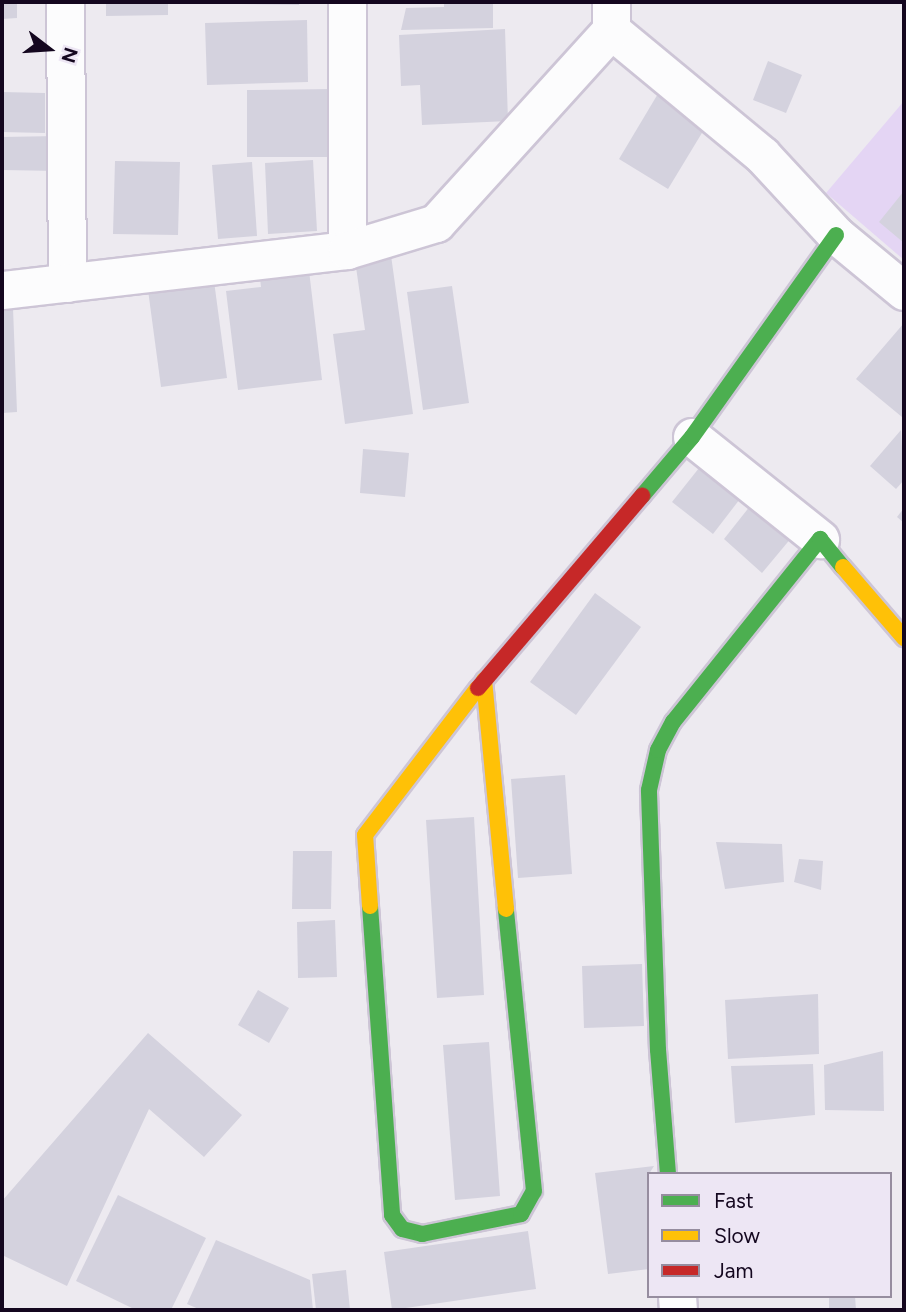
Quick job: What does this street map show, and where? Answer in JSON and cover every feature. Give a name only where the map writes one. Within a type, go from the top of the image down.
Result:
[{"type":"street","points":[[65,2],[67,283]]},
{"type":"street","points":[[347,2],[347,250]]},
{"type":"street","points":[[2,289],[347,250],[436,223],[611,16],[762,155],[836,235],[904,291]]},
{"type":"street","points":[[484,680],[534,1191],[530,1205],[521,1214],[422,1234],[402,1229],[392,1215],[365,835],[484,680],[692,438],[836,235]]},
{"type":"street","points":[[692,438],[820,539],[904,638]]},
{"type":"street","points":[[668,1172],[658,1050],[651,769],[673,722],[820,539]]},
{"type":"shaded area","points":[[904,101],[904,260],[826,193]]},
{"type":"building","points":[[2,2],[17,2],[17,18],[2,19]]},
{"type":"building","points":[[106,2],[168,2],[168,15],[106,16]]},
{"type":"building","points":[[299,2],[299,5],[240,4]]},
{"type":"building","points":[[444,2],[493,2],[493,28],[401,30],[406,8],[444,7]]},
{"type":"building","points":[[307,20],[308,82],[207,85],[205,23]]},
{"type":"building","points":[[505,29],[508,121],[422,125],[420,85],[401,86],[399,35]]},
{"type":"building","points":[[768,61],[802,75],[786,113],[753,100]]},
{"type":"building","points":[[662,87],[711,118],[668,189],[619,159]]},
{"type":"building","points":[[333,89],[333,157],[247,157],[247,90]]},
{"type":"building","points":[[2,92],[45,93],[45,133],[2,132]]},
{"type":"building","points":[[58,136],[59,171],[2,170],[2,137]]},
{"type":"building","points":[[313,160],[317,231],[268,234],[265,163]]},
{"type":"building","points":[[115,161],[180,162],[178,235],[113,234]]},
{"type":"building","points":[[252,162],[257,236],[218,239],[212,165]]},
{"type":"building","points":[[904,191],[904,243],[879,222]]},
{"type":"building","points":[[390,248],[413,414],[345,424],[333,334],[365,330],[354,253]]},
{"type":"building","points":[[308,262],[322,380],[238,390],[226,291],[261,287],[259,268]]},
{"type":"building","points":[[214,281],[227,378],[161,387],[148,290]]},
{"type":"building","points":[[452,286],[469,403],[423,410],[407,292]]},
{"type":"building","points":[[2,308],[13,308],[17,412],[2,413]]},
{"type":"building","points":[[904,323],[904,414],[902,417],[856,379]]},
{"type":"building","points":[[901,430],[904,480],[896,489],[870,466]]},
{"type":"building","points":[[363,449],[409,453],[405,497],[360,493]]},
{"type":"building","points":[[703,463],[743,495],[713,534],[672,502]]},
{"type":"building","points":[[758,496],[792,537],[762,573],[724,539]]},
{"type":"building","points":[[904,508],[904,523],[897,517]]},
{"type":"building","points":[[595,593],[641,627],[576,715],[530,682]]},
{"type":"building","points":[[565,775],[572,874],[518,878],[511,779]]},
{"type":"building","points":[[474,817],[484,995],[437,998],[426,820]]},
{"type":"building","points":[[716,842],[782,844],[784,882],[725,889]]},
{"type":"building","points":[[293,851],[332,851],[331,909],[292,909]]},
{"type":"building","points":[[799,859],[823,861],[821,890],[794,882]]},
{"type":"building","points":[[335,920],[337,977],[298,978],[297,922]]},
{"type":"building","points":[[642,964],[644,1026],[584,1028],[582,966]]},
{"type":"building","points":[[258,990],[289,1008],[269,1043],[238,1025]]},
{"type":"building","points":[[818,994],[819,1054],[728,1059],[725,1000]]},
{"type":"building","points":[[148,1033],[242,1115],[204,1157],[149,1109],[67,1286],[2,1255],[2,1201]]},
{"type":"building","points":[[489,1042],[500,1196],[455,1200],[443,1045]]},
{"type":"building","points":[[883,1051],[884,1111],[825,1110],[824,1065]]},
{"type":"building","points":[[813,1064],[815,1115],[735,1123],[731,1066]]},
{"type":"building","points":[[654,1166],[650,1172],[647,1172],[647,1269],[608,1274],[595,1173]]},
{"type":"building","points":[[118,1195],[206,1238],[171,1310],[136,1310],[76,1281]]},
{"type":"building","points":[[528,1231],[536,1289],[392,1310],[384,1252]]},
{"type":"building","points":[[216,1240],[310,1280],[313,1310],[201,1310],[187,1304]]},
{"type":"building","points":[[346,1270],[350,1310],[316,1310],[312,1274]]},
{"type":"building","points":[[829,1298],[855,1298],[856,1310],[829,1310]]},
{"type":"traffic: fast","points":[[642,496],[692,437],[836,235]]},
{"type":"traffic: fast","points":[[668,1172],[658,1050],[649,790],[658,750],[673,722],[820,539],[843,567]]},
{"type":"traffic: fast","points":[[370,906],[392,1215],[402,1229],[422,1234],[521,1214],[534,1191],[506,909]]},
{"type":"traffic: slow","points":[[843,567],[904,638]]},
{"type":"traffic: slow","points":[[484,680],[506,909]]},
{"type":"traffic: slow","points":[[370,906],[365,835],[478,688]]},
{"type":"traffic: jam","points":[[478,688],[642,496]]}]
